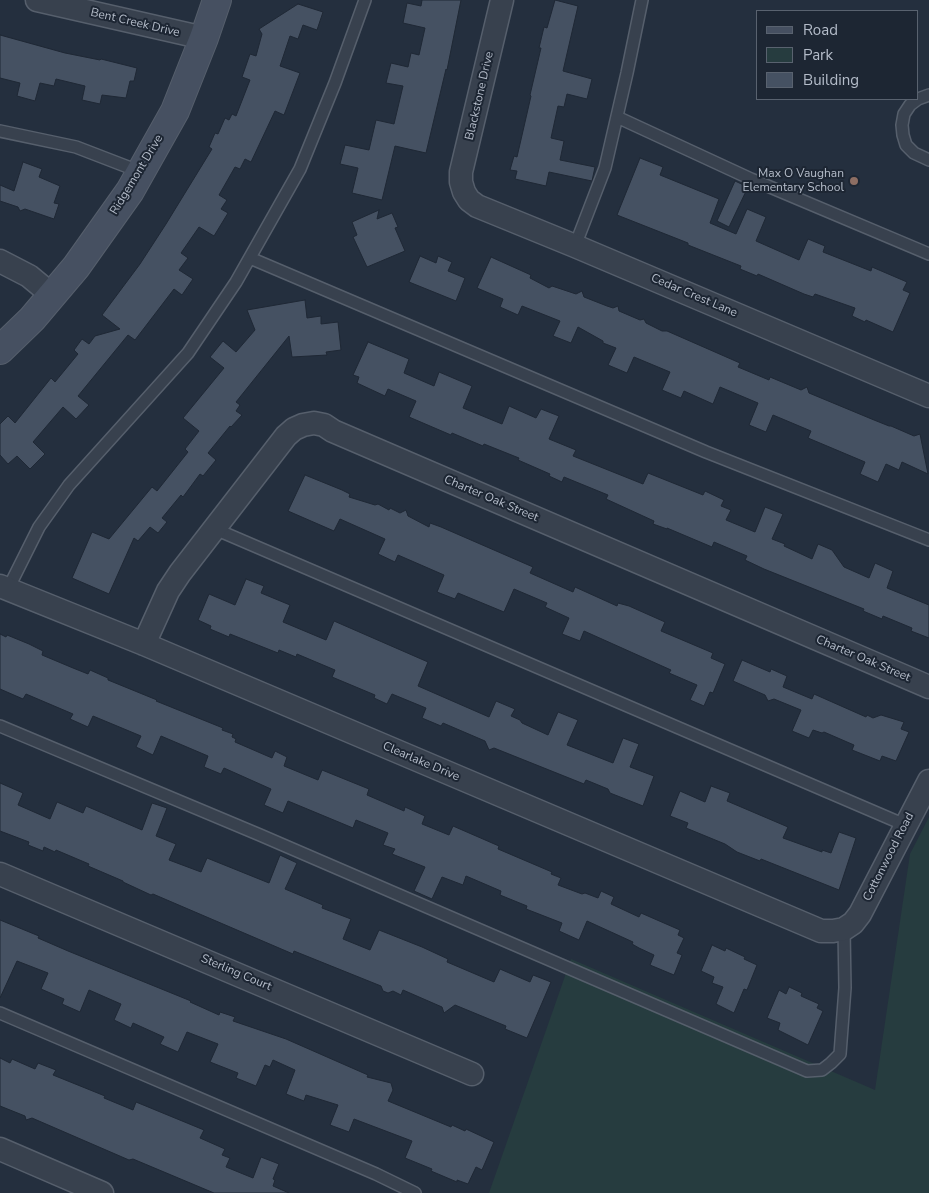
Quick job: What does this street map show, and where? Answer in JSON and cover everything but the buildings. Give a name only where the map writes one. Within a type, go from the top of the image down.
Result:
[{"type":"street","name":"Bent Creek Drive","points":[[37,0],[204,38]]},
{"type":"street","name":"Ridgemont Drive","points":[[0,350],[32,319],[76,267],[130,191],[175,111],[217,0]]},
{"type":"street","name":"Blackstone Drive","points":[[464,192],[461,172],[502,0]]},
{"type":"street","name":"Cedar Crest Lane","points":[[464,192],[469,200],[477,206],[929,396]]},
{"type":"street","points":[[0,261],[29,276],[52,295]]},
{"type":"street","name":"Charter Oak Street","points":[[144,644],[168,591],[286,436],[294,429],[308,424],[324,425],[333,431],[929,687]]},
{"type":"street","name":"Clearlake Drive","points":[[4,588],[144,644],[769,910],[822,931],[833,932],[844,928]]},
{"type":"street","name":"Cottonwood Road","points":[[844,928],[860,914],[929,781]]},
{"type":"street","name":"Sterling Court","points":[[0,874],[472,1074]]},
{"type":"street","points":[[0,1149],[102,1193]]},
{"type":"lane","points":[[4,588],[39,527],[69,485],[188,352],[236,282],[300,169],[335,83],[365,0]]},
{"type":"lane","points":[[575,246],[605,168],[642,0]]},
{"type":"lane","points":[[917,100],[910,105],[904,114],[903,135],[906,145],[914,153],[929,160]]},
{"type":"lane","points":[[617,117],[751,179],[929,254]]},
{"type":"lane","points":[[0,130],[76,147],[140,172]]},
{"type":"lane","points":[[250,258],[706,452],[929,540]]},
{"type":"lane","points":[[215,529],[905,825]]},
{"type":"lane","points":[[0,726],[269,839],[807,1071],[822,1070],[840,1054],[845,988],[844,928]]},
{"type":"lane","points":[[0,1013],[376,1174],[415,1193]]},
{"type":"green space","points":[[929,817],[929,1193],[489,1193],[571,959],[875,1090],[910,854]]},
{"type":"place","name":"Max O Vaughan Elementary School","points":[[854,181]]}]
